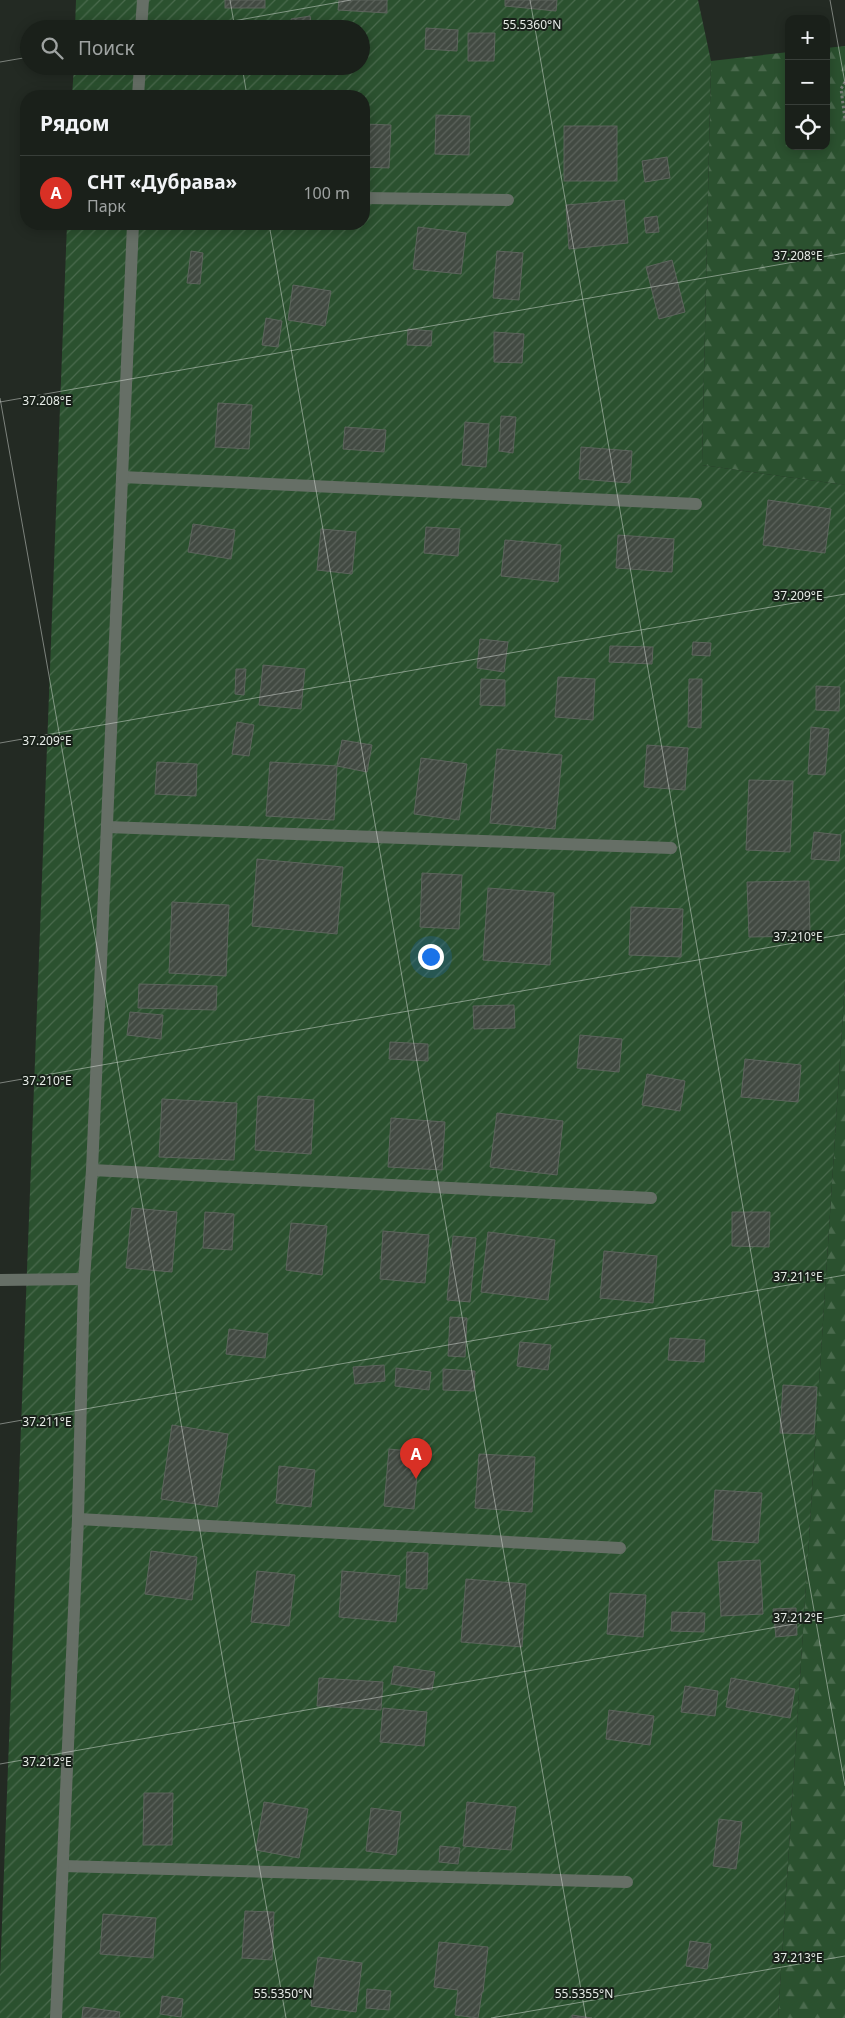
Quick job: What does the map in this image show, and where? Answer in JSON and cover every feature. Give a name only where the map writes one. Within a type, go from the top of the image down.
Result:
[{"type":"lane","points":[[142,20],[143,0]]},
{"type":"lane","points":[[138,90],[139,75]]},
{"type":"lane","points":[[370,198],[508,200]]},
{"type":"lane","points":[[56,2018],[78,1519],[84,1279],[92,1170],[108,827],[133,230]]},
{"type":"lane","points":[[122,476],[696,504]]},
{"type":"lane","points":[[108,827],[671,848]]},
{"type":"lane","points":[[92,1170],[651,1198]]},
{"type":"lane","points":[[0,1280],[84,1279]]},
{"type":"lane","points":[[78,1519],[620,1548]]},
{"type":"lane","points":[[62,1866],[627,1882]]},
{"type":"path","points":[[845,82],[841,89],[845,119]]},
{"type":"green space","points":[[76,0],[698,0],[711,61],[702,465],[845,485],[845,982],[778,2018],[0,2018],[0,1976],[67,230],[370,230],[370,90],[72,90],[73,75],[370,75],[370,20],[75,20]]},
{"type":"green space","points":[[845,46],[845,485],[702,465],[711,61],[785,52],[785,150],[830,150],[830,48]]},
{"type":"green space","points":[[845,982],[845,2018],[778,2018]]},
{"type":"building","points":[[225,0],[265,0],[265,8],[225,8]]},
{"type":"building","points":[[339,0],[387,0],[387,13],[338,10]]},
{"type":"building","points":[[505,0],[557,0],[556,11],[505,6]]},
{"type":"building","points":[[310,16],[311,20],[291,20]]},
{"type":"building","points":[[426,28],[458,30],[457,51],[425,49]]},
{"type":"building","points":[[468,33],[495,33],[494,61],[468,61]]},
{"type":"building","points":[[436,115],[470,116],[469,155],[435,154]]},
{"type":"building","points":[[370,124],[391,125],[389,168],[370,167]]},
{"type":"building","points":[[564,126],[617,126],[617,181],[564,181]]},
{"type":"building","points":[[667,157],[670,178],[645,182],[642,161]]},
{"type":"building","points":[[624,200],[628,243],[569,249],[566,205]]},
{"type":"building","points":[[657,216],[659,232],[646,233],[644,218]]},
{"type":"building","points":[[418,227],[466,233],[461,274],[413,269]]},
{"type":"building","points":[[191,251],[203,253],[200,284],[187,283]]},
{"type":"building","points":[[497,251],[523,253],[519,300],[493,298]]},
{"type":"building","points":[[672,260],[685,312],[659,319],[646,267]]},
{"type":"building","points":[[293,285],[331,291],[325,326],[288,320]]},
{"type":"building","points":[[266,318],[282,321],[278,347],[262,345]]},
{"type":"building","points":[[408,329],[432,331],[431,346],[407,345]]},
{"type":"building","points":[[494,332],[524,334],[522,363],[494,362]]},
{"type":"building","points":[[218,403],[252,405],[249,449],[215,447]]},
{"type":"building","points":[[501,416],[516,417],[513,453],[499,451]]},
{"type":"building","points":[[465,422],[489,424],[486,467],[462,465]]},
{"type":"building","points":[[345,427],[386,430],[384,452],[343,449]]},
{"type":"building","points":[[581,447],[632,451],[630,483],[579,479]]},
{"type":"building","points":[[768,500],[831,509],[825,553],[763,545]]},
{"type":"building","points":[[193,524],[235,530],[231,559],[188,552]]},
{"type":"building","points":[[426,527],[460,529],[458,556],[424,553]]},
{"type":"building","points":[[321,529],[356,532],[352,574],[317,570]]},
{"type":"building","points":[[618,535],[674,539],[672,572],[616,568]]},
{"type":"building","points":[[505,540],[561,545],[558,582],[501,576]]},
{"type":"building","points":[[480,639],[508,642],[504,672],[477,668]]},
{"type":"building","points":[[693,642],[711,643],[710,656],[692,655]]},
{"type":"building","points":[[610,646],[653,647],[652,664],[609,662]]},
{"type":"building","points":[[263,665],[305,669],[301,709],[259,705]]},
{"type":"building","points":[[236,669],[246,669],[244,695],[235,694]]},
{"type":"building","points":[[558,677],[595,679],[593,720],[555,717]]},
{"type":"building","points":[[481,679],[505,680],[505,706],[480,705]]},
{"type":"building","points":[[689,679],[702,679],[701,728],[688,727]]},
{"type":"building","points":[[816,686],[840,687],[839,711],[816,710]]},
{"type":"building","points":[[237,722],[254,725],[249,756],[232,754]]},
{"type":"building","points":[[811,727],[829,729],[825,775],[808,774]]},
{"type":"building","points":[[342,740],[372,745],[367,772],[337,766]]},
{"type":"building","points":[[647,745],[688,748],[685,790],[644,787]]},
{"type":"building","points":[[497,749],[562,755],[555,829],[490,823]]},
{"type":"building","points":[[421,758],[467,764],[459,820],[414,814]]},
{"type":"building","points":[[157,762],[197,764],[196,796],[155,794]]},
{"type":"building","points":[[270,762],[337,766],[334,820],[266,816]]},
{"type":"building","points":[[749,780],[793,781],[790,852],[746,850]]},
{"type":"building","points":[[814,832],[841,835],[839,861],[811,859]]},
{"type":"building","points":[[257,859],[343,867],[337,934],[252,926]]},
{"type":"building","points":[[422,873],[462,875],[459,929],[420,927]]},
{"type":"building","points":[[809,881],[810,936],[749,937],[747,882]]},
{"type":"building","points":[[488,888],[554,893],[550,965],[483,960]]},
{"type":"building","points":[[172,902],[229,905],[226,976],[169,973]]},
{"type":"building","points":[[631,907],[683,909],[681,957],[629,955]]},
{"type":"building","points":[[139,984],[217,986],[216,1010],[138,1008]]},
{"type":"building","points":[[514,1005],[515,1028],[474,1029],[473,1006]]},
{"type":"building","points":[[130,1012],[163,1015],[161,1039],[127,1035]]},
{"type":"building","points":[[580,1035],[622,1039],[619,1072],[577,1068]]},
{"type":"building","points":[[390,1042],[428,1044],[428,1061],[389,1059]]},
{"type":"building","points":[[745,1059],[801,1065],[798,1102],[741,1097]]},
{"type":"building","points":[[647,1074],[685,1081],[680,1111],[642,1105]]},
{"type":"building","points":[[258,1096],[314,1100],[311,1154],[255,1150]]},
{"type":"building","points":[[162,1099],[237,1103],[234,1160],[159,1157]]},
{"type":"building","points":[[497,1113],[563,1121],[557,1175],[490,1167]]},
{"type":"building","points":[[391,1118],[445,1122],[442,1170],[388,1167]]},
{"type":"building","points":[[132,1208],[177,1212],[172,1272],[126,1268]]},
{"type":"building","points":[[205,1212],[234,1214],[232,1250],[203,1248]]},
{"type":"building","points":[[732,1212],[770,1212],[769,1247],[732,1246]]},
{"type":"building","points":[[291,1223],[327,1226],[322,1275],[286,1270]]},
{"type":"building","points":[[383,1231],[429,1235],[425,1283],[380,1279]]},
{"type":"building","points":[[488,1232],[555,1240],[548,1300],[481,1292]]},
{"type":"building","points":[[453,1236],[476,1238],[470,1302],[447,1300]]},
{"type":"building","points":[[604,1251],[657,1256],[653,1303],[600,1298]]},
{"type":"building","points":[[450,1317],[467,1318],[465,1357],[448,1356]]},
{"type":"building","points":[[229,1329],[268,1334],[265,1358],[226,1354]]},
{"type":"building","points":[[670,1338],[705,1340],[704,1362],[668,1360]]},
{"type":"building","points":[[520,1342],[551,1345],[548,1370],[517,1366]]},
{"type":"building","points":[[384,1365],[385,1381],[355,1384],[353,1367]]},
{"type":"building","points":[[396,1368],[431,1372],[429,1390],[395,1386]]},
{"type":"building","points":[[443,1369],[475,1371],[474,1391],[443,1390]]},
{"type":"building","points":[[783,1385],[817,1387],[814,1434],[780,1433]]},
{"type":"building","points":[[172,1425],[228,1434],[217,1507],[161,1499]]},
{"type":"building","points":[[389,1449],[419,1452],[414,1509],[384,1506]]},
{"type":"building","points":[[479,1454],[535,1457],[532,1512],[475,1508]]},
{"type":"building","points":[[279,1466],[315,1470],[311,1507],[276,1503]]},
{"type":"building","points":[[715,1490],[762,1493],[758,1543],[712,1540]]},
{"type":"building","points":[[151,1551],[197,1557],[192,1600],[145,1594]]},
{"type":"building","points":[[407,1552],[428,1553],[427,1589],[406,1588]]},
{"type":"building","points":[[760,1560],[763,1614],[721,1616],[718,1562]]},
{"type":"building","points":[[257,1571],[295,1575],[289,1626],[251,1622]]},
{"type":"building","points":[[342,1571],[400,1576],[396,1622],[339,1617]]},
{"type":"building","points":[[466,1579],[526,1584],[522,1647],[461,1642]]},
{"type":"building","points":[[610,1593],[646,1595],[643,1637],[607,1634]]},
{"type":"building","points":[[796,1608],[797,1635],[776,1637],[773,1609]]},
{"type":"building","points":[[672,1612],[705,1613],[704,1632],[671,1631]]},
{"type":"building","points":[[394,1666],[435,1672],[432,1690],[391,1684]]},
{"type":"building","points":[[319,1678],[383,1682],[381,1710],[317,1706]]},
{"type":"building","points":[[731,1678],[795,1689],[790,1718],[726,1707]]},
{"type":"building","points":[[685,1686],[718,1691],[715,1716],[681,1712]]},
{"type":"building","points":[[383,1708],[427,1712],[424,1746],[380,1742]]},
{"type":"building","points":[[609,1710],[654,1716],[650,1745],[606,1739]]},
{"type":"building","points":[[144,1793],[173,1793],[172,1845],[143,1845]]},
{"type":"building","points":[[264,1802],[308,1809],[299,1858],[256,1850]]},
{"type":"building","points":[[467,1802],[516,1807],[511,1850],[463,1846]]},
{"type":"building","points":[[371,1808],[401,1812],[396,1855],[366,1851]]},
{"type":"building","points":[[719,1819],[742,1822],[736,1869],[713,1866]]},
{"type":"building","points":[[440,1846],[460,1848],[458,1864],[439,1862]]},
{"type":"building","points":[[245,1911],[274,1912],[272,1960],[242,1958]]},
{"type":"building","points":[[103,1914],[156,1918],[153,1958],[100,1954]]},
{"type":"building","points":[[690,1941],[711,1944],[707,1969],[686,1966]]},
{"type":"building","points":[[439,1942],[488,1947],[478,2018],[455,2015],[458,1990],[434,1987]]},
{"type":"building","points":[[318,1957],[362,1963],[356,2012],[311,2006]]},
{"type":"building","points":[[367,1989],[391,1991],[389,2010],[366,2008]]},
{"type":"building","points":[[162,1996],[183,1999],[181,2017],[160,2014]]},
{"type":"building","points":[[83,2007],[120,2012],[119,2018],[82,2018]]},
{"type":"building","points":[[572,2015],[592,2018],[572,2018]]},
{"type":"place","name":"СНТ «Дубрава»","points":[[416,1479]]}]
